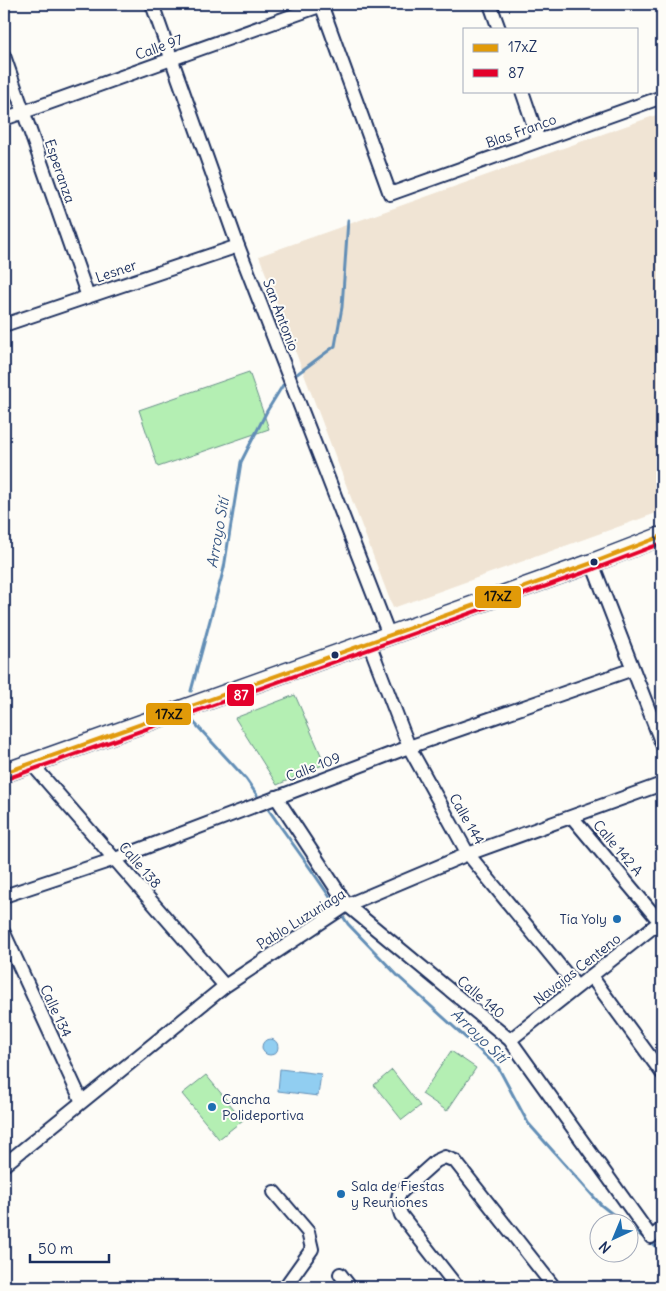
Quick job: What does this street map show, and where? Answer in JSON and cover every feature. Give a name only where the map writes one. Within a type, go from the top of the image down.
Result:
[{"type":"main road","points":[[4,773],[592,563],[662,536]]},
{"type":"street","name":"San Antonio","points":[[152,4],[238,246],[389,635]]},
{"type":"street","name":"Calle 97","points":[[4,119],[322,4]]},
{"type":"street","name":"Blas Franco","points":[[322,4],[390,194],[662,97]]},
{"type":"street","points":[[490,4],[499,28]]},
{"type":"street","name":"Esperanza","points":[[4,56],[88,297]]},
{"type":"street","points":[[522,92],[540,141]]},
{"type":"street","name":"Lesner","points":[[4,325],[238,246]]},
{"type":"street","points":[[592,563],[662,744]]},
{"type":"street","name":"Calle 144","points":[[368,643],[408,747],[468,854],[577,987]]},
{"type":"street","name":"Calle 109","points":[[4,896],[115,859],[408,747],[633,669]]},
{"type":"street","name":"Calle 138","points":[[31,763],[226,986]]},
{"type":"street","name":"Pablo Luzuriaga","points":[[4,1165],[226,986],[347,905],[468,854],[662,784]]},
{"type":"street","name":"Calle 140","points":[[276,797],[347,905],[510,1040],[651,1237],[662,1229]]},
{"type":"street","name":"Calle 142 A","points":[[572,817],[661,921]]},
{"type":"street","name":"Navajas Centeno","points":[[510,1040],[661,921]]},
{"type":"street","name":"Calle 134","points":[[4,933],[82,1102]]},
{"type":"street","points":[[591,976],[662,1073]]},
{"type":"street","points":[[457,1287],[401,1215],[397,1202],[399,1194],[436,1161],[446,1157],[454,1161],[554,1287]]},
{"type":"street","points":[[274,1192],[308,1232],[312,1250],[285,1287]]},
{"type":"street","points":[[340,1274],[350,1287]]},
{"type":"shaded area","points":[[662,113],[662,511],[393,608],[259,256]]},
{"type":"green space","points":[[249,372],[269,429],[158,467],[139,410]]},
{"type":"green space","points":[[295,695],[325,764],[277,785],[235,718]]},
{"type":"green space","points":[[451,1051],[476,1068],[447,1111],[422,1094]]},
{"type":"green space","points":[[392,1070],[420,1106],[402,1120],[374,1085]]},
{"type":"green space","name":"Cancha Polideportiva","points":[[206,1075],[243,1120],[219,1139],[182,1094]]},
{"type":"water","points":[[270,1039],[276,1041],[278,1047],[276,1053],[270,1055],[264,1053],[262,1047],[264,1041]]},
{"type":"water","points":[[280,1069],[321,1074],[318,1096],[278,1091]]},
{"type":"waterway","name":"Arroyo Sití","points":[[297,374],[335,346],[342,307],[348,220]]},
{"type":"waterway","name":"Arroyo Sití","points":[[191,691],[224,568],[241,462],[267,411],[283,385]]},
{"type":"waterway","name":"Arroyo Sití","points":[[188,716],[246,779],[257,795]]},
{"type":"waterway","name":"Arroyo Sití","points":[[268,809],[334,903]]},
{"type":"waterway","name":"Arroyo Sití","points":[[344,918],[400,978],[498,1067],[528,1123],[601,1205],[612,1214]]},
{"type":"waterway","name":"Arroyo Sití","points":[[638,1233],[662,1251]]},
{"type":"transit line","name":"17xZ","points":[[4,773],[592,563],[662,536]]},
{"type":"transit line","name":"87","points":[[6,779],[662,543]]},
{"type":"place","name":"Tía Yoly","points":[[617,919]]},
{"type":"place","name":"Cancha Polideportiva","points":[[212,1107]]},
{"type":"place","name":"Sala de Fiestas y Reuniones","points":[[341,1194]]}]
